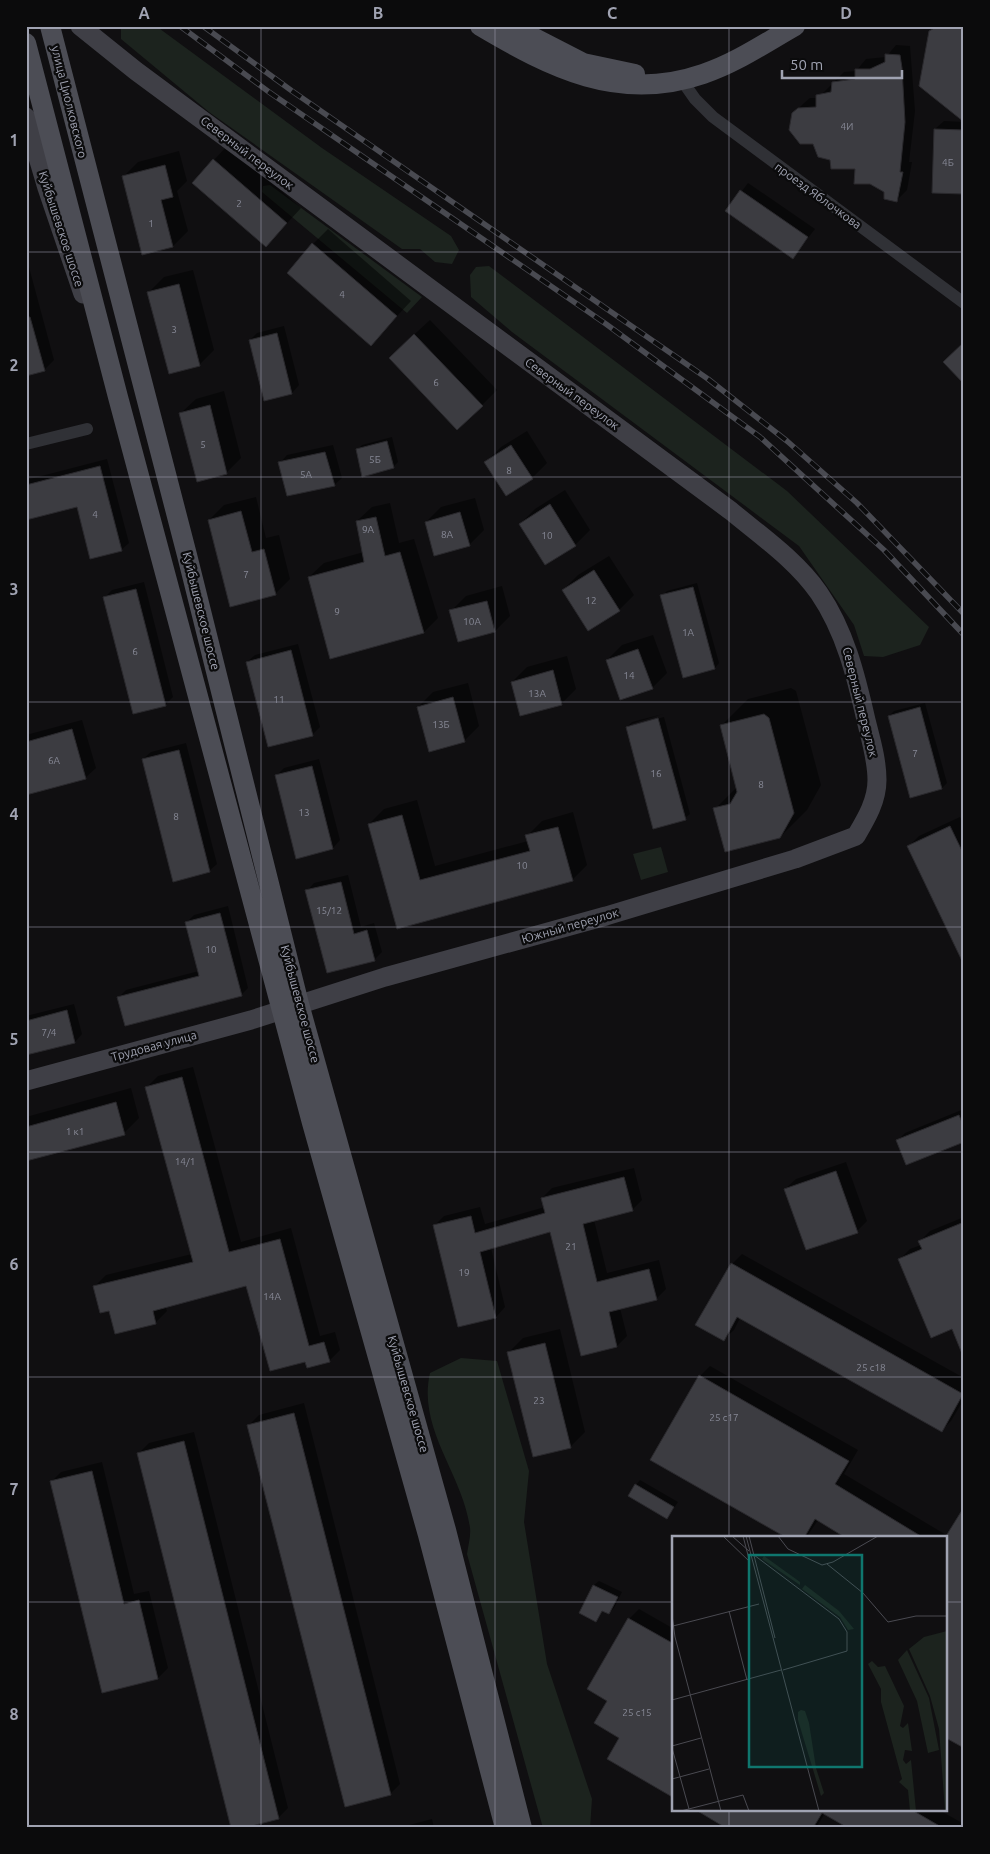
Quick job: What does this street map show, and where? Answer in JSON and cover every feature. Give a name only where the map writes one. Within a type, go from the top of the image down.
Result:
[{"type":"main road","name":"улица Циолковского","points":[[50,26],[88,177]]},
{"type":"main road","name":"Северный переулок","points":[[80,26],[110,51],[724,506],[788,558],[819,593],[845,642],[855,673],[874,755],[877,781],[871,810],[856,836]]},
{"type":"main road","points":[[480,26],[549,64],[595,80],[638,85],[702,74],[734,61],[794,26]]},
{"type":"main road","points":[[511,26],[583,63],[621,72],[681,79]]},
{"type":"main road","name":"Куйбышевское шоссе","points":[[26,43],[118,397],[290,1007],[446,1530],[522,1828]]},
{"type":"main road","name":"Куйбышевское шоссе","points":[[26,117],[47,188],[118,397]]},
{"type":"main road","name":"Куйбышевское шоссе","points":[[88,177],[187,556],[290,1007],[505,1828]]},
{"type":"main road","name":"Южный переулок","points":[[290,1007],[385,977],[606,916],[795,859],[856,836]]},
{"type":"main road","name":"Трудовая улица","points":[[26,1081],[290,1007]]},
{"type":"street","name":"проезд Яблочкова","points":[[681,79],[695,99],[713,117],[964,303]]},
{"type":"street","points":[[26,444],[87,429]]},
{"type":"shaded area","points":[[121,26],[156,26],[322,148],[451,236],[459,250],[452,264],[435,262],[420,249],[402,249],[209,112],[121,39]]},
{"type":"shaded area","points":[[270,185],[422,297],[407,313],[262,192],[263,186]]},
{"type":"shaded area","points":[[489,266],[787,491],[929,627],[920,645],[883,657],[864,656],[854,625],[799,546],[512,332],[471,297],[470,275],[476,267]]},
{"type":"shaded area","points":[[661,847],[668,872],[641,880],[633,854]]},
{"type":"shaded area","points":[[461,1358],[497,1361],[529,1471],[524,1522],[547,1664],[592,1799],[590,1828],[543,1828],[467,1554],[470,1528],[466,1508],[435,1432],[428,1394],[430,1373]]},
{"type":"building","points":[[938,26],[964,26],[964,122],[919,86],[929,31]]},
{"type":"building","points":[[885,54],[900,55],[902,68],[905,122],[900,172],[903,172],[897,202],[884,199],[884,192],[870,184],[854,184],[855,169],[831,169],[830,160],[818,157],[813,144],[800,144],[789,130],[792,113],[798,108],[816,107],[816,95],[831,92],[832,82],[855,79],[855,69],[870,69],[885,62]]},
{"type":"building","points":[[934,129],[964,130],[964,194],[932,193]]},
{"type":"building","points":[[213,159],[287,223],[266,247],[192,183]]},
{"type":"building","points":[[165,165],[173,197],[161,200],[173,247],[142,255],[122,176]]},
{"type":"building","points":[[740,190],[808,237],[793,259],[725,211]]},
{"type":"building","points":[[312,243],[397,316],[371,346],[287,273]]},
{"type":"building","points":[[179,284],[200,366],[169,374],[147,292]]},
{"type":"building","points":[[26,317],[30,317],[45,371],[26,376]]},
{"type":"building","points":[[277,333],[292,394],[264,401],[249,340]]},
{"type":"building","points":[[414,334],[483,406],[457,430],[389,358]]},
{"type":"building","points":[[964,342],[964,384],[943,362]]},
{"type":"building","points":[[210,405],[227,474],[197,482],[179,413]]},
{"type":"building","points":[[387,441],[394,468],[362,477],[356,449]]},
{"type":"building","points":[[511,445],[533,479],[506,496],[484,462]]},
{"type":"building","points":[[325,452],[335,486],[287,496],[278,462]]},
{"type":"building","points":[[100,466],[122,551],[90,559],[77,507],[26,520],[26,485]]},
{"type":"building","points":[[550,504],[576,546],[545,565],[519,524]]},
{"type":"building","points":[[241,511],[252,552],[264,549],[276,595],[230,607],[208,520]]},
{"type":"building","points":[[460,512],[470,546],[434,556],[425,522]]},
{"type":"building","points":[[376,517],[385,556],[400,552],[424,633],[330,659],[308,577],[364,562],[356,521]]},
{"type":"building","points":[[594,570],[620,611],[588,631],[562,590]]},
{"type":"building","points":[[693,587],[715,669],[683,678],[660,595]]},
{"type":"building","points":[[136,589],[166,706],[133,714],[103,597]]},
{"type":"building","points":[[487,601],[495,632],[458,642],[449,610]]},
{"type":"building","points":[[638,649],[653,689],[620,700],[606,660]]},
{"type":"building","points":[[291,650],[313,736],[268,747],[246,662]]},
{"type":"building","points":[[553,670],[562,705],[520,716],[511,682]]},
{"type":"building","points":[[453,697],[465,742],[429,752],[417,707]]},
{"type":"building","points":[[920,707],[942,789],[910,798],[888,716]]},
{"type":"building","points":[[764,714],[769,718],[794,813],[780,838],[725,852],[713,808],[730,804],[737,792],[720,725]]},
{"type":"building","points":[[658,718],[686,820],[653,829],[626,727]]},
{"type":"building","points":[[72,729],[86,779],[26,795],[26,742]]},
{"type":"building","points":[[179,750],[210,872],[173,882],[142,759]]},
{"type":"building","points":[[312,766],[333,849],[296,859],[275,775]]},
{"type":"building","points":[[402,815],[420,880],[530,851],[525,835],[558,827],[573,881],[397,929],[368,824]]},
{"type":"building","points":[[950,826],[964,855],[964,965],[907,846]]},
{"type":"building","points":[[341,882],[354,934],[367,930],[375,961],[327,973],[305,890]]},
{"type":"building","points":[[220,913],[242,996],[125,1026],[117,997],[199,976],[185,922]]},
{"type":"building","points":[[67,1010],[75,1043],[26,1055],[26,1021]]},
{"type":"building","points":[[182,1077],[229,1252],[280,1239],[309,1346],[324,1342],[330,1362],[307,1368],[305,1362],[270,1371],[246,1286],[153,1311],[156,1324],[115,1334],[109,1311],[100,1313],[93,1286],[193,1262],[145,1087]]},
{"type":"building","points":[[116,1102],[125,1135],[26,1161],[26,1127]]},
{"type":"building","points":[[959,1115],[964,1127],[964,1142],[906,1165],[896,1140]]},
{"type":"building","points":[[836,1171],[858,1233],[806,1250],[784,1189]]},
{"type":"building","points":[[624,1177],[633,1211],[583,1224],[597,1282],[649,1269],[657,1300],[609,1312],[617,1347],[581,1356],[550,1232],[480,1252],[496,1318],[458,1327],[433,1225],[471,1216],[475,1233],[545,1213],[541,1198]]},
{"type":"building","points":[[964,1222],[963,1356],[952,1329],[931,1338],[898,1259],[922,1249],[918,1241]]},
{"type":"building","points":[[731,1263],[963,1394],[942,1432],[737,1317],[724,1341],[695,1325]]},
{"type":"building","points":[[545,1343],[571,1448],[533,1457],[507,1352]]},
{"type":"building","points":[[699,1375],[849,1461],[835,1484],[921,1536],[843,1536],[815,1519],[805,1536],[783,1536],[650,1460]]},
{"type":"building","points":[[294,1413],[391,1795],[345,1807],[247,1425]]},
{"type":"building","points":[[184,1441],[279,1819],[244,1828],[231,1828],[137,1453]]},
{"type":"building","points":[[92,1471],[124,1604],[139,1600],[158,1679],[102,1693],[50,1481]]},
{"type":"building","points":[[635,1484],[674,1507],[667,1519],[628,1496]]},
{"type":"building","points":[[964,1507],[964,1748],[948,1739],[948,1536],[946,1536]]},
{"type":"building","points":[[593,1585],[618,1597],[609,1614],[602,1611],[596,1622],[579,1613]]},
{"type":"building","points":[[628,1618],[672,1643],[672,1797],[607,1759],[619,1738],[594,1723],[607,1701],[587,1689]]},
{"type":"building","points":[[699,1812],[915,1812],[943,1828],[848,1828],[822,1813],[813,1828],[726,1828]]},
{"type":"railway","points":[[180,26],[269,92],[606,324],[760,437],[884,550],[964,635]]},
{"type":"railway","points":[[203,26],[292,91],[708,379],[787,441],[857,503],[964,614]]}]
